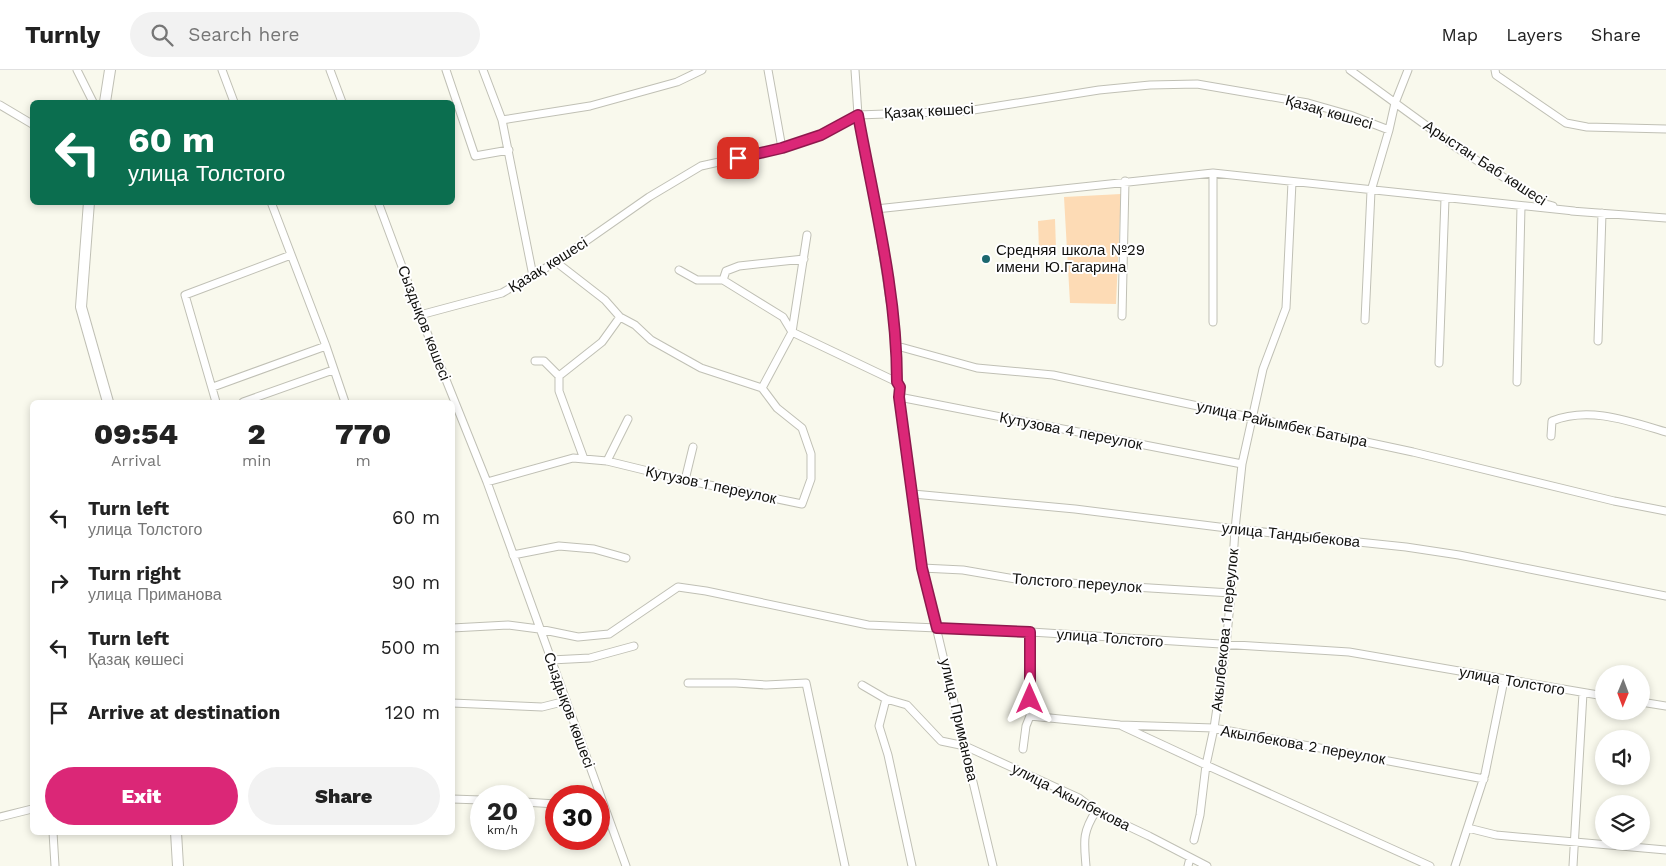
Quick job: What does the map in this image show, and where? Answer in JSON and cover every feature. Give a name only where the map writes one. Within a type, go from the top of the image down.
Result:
[{"type":"street","points":[[76,70],[92,100]]},
{"type":"street","points":[[105,100],[110,70]]},
{"type":"street","points":[[222,70],[233,100]]},
{"type":"street","points":[[330,70],[341,100]]},
{"type":"street","points":[[446,70],[475,156],[509,150]]},
{"type":"street","points":[[483,70],[502,120],[533,276]]},
{"type":"street","points":[[502,120],[590,106],[677,82],[702,70]]},
{"type":"street","points":[[768,70],[782,148]]},
{"type":"street","name":"улица Приманова","points":[[855,70],[858,115],[876,208],[897,346],[897,382],[900,387],[899,397],[922,568],[993,866]]},
{"type":"street","name":"Арыстан Баб көшесі","points":[[1350,70],[1457,148],[1546,204],[1574,211],[1666,218]]},
{"type":"street","points":[[1365,320],[1371,191],[1395,103],[1408,70]]},
{"type":"street","points":[[1495,70],[1496,75],[1566,123],[1587,127],[1666,129]]},
{"type":"street","name":"Қазақ көшесі","points":[[420,315],[502,293],[556,262],[648,197],[702,166],[782,148],[821,135],[858,115],[967,110],[1099,90],[1150,85],[1198,84],[1308,103],[1389,130]]},
{"type":"street","points":[[0,105],[30,123]]},
{"type":"street","points":[[876,208],[1213,173],[1445,199],[1574,211]]},
{"type":"street","points":[[1213,173],[1213,322]]},
{"type":"street","points":[[1122,316],[1125,181]]},
{"type":"street","name":"Акылбекова 1 переулок","points":[[1194,840],[1200,815],[1206,765],[1214,728],[1226,646],[1242,464],[1264,369],[1286,308],[1292,182]]},
{"type":"street","points":[[1438,363],[1445,199]]},
{"type":"street","points":[[88,205],[81,307],[107,400]]},
{"type":"street","points":[[272,205],[326,346],[344,400]]},
{"type":"street","name":"Сыздықов көшесі","points":[[379,205],[454,400]]},
{"type":"street","points":[[1517,382],[1521,206]]},
{"type":"street","points":[[1598,341],[1602,212]]},
{"type":"street","points":[[556,262],[605,300],[620,317],[635,325],[651,340],[701,368],[762,388],[792,332],[807,235]]},
{"type":"street","points":[[216,400],[185,296],[291,255]]},
{"type":"street","points":[[723,280],[726,271],[739,266],[804,259]]},
{"type":"street","points":[[679,270],[697,280],[723,280],[783,317],[792,332],[897,382]]},
{"type":"street","points":[[559,376],[602,342],[620,317]]},
{"type":"street","points":[[213,387],[326,346]]},
{"type":"street","name":"улица Райымбек Батыра","points":[[897,346],[977,368],[1053,375],[1413,452],[1614,501],[1666,511]]},
{"type":"street","points":[[535,362],[544,361],[559,376],[559,392],[584,459]]},
{"type":"street","points":[[249,400],[333,370]]},
{"type":"street","name":"Кутузов 1 переулок","points":[[487,482],[573,458],[606,461],[684,480],[802,504],[811,480],[811,454],[808,445],[802,428],[777,408],[762,388]]},
{"type":"street","name":"Кутузова 4 переулок","points":[[899,397],[1242,464]]},
{"type":"street","name":"Сыздықов көшесі","points":[[455,402],[487,482],[595,785]]},
{"type":"street","points":[[1551,436],[1552,421],[1564,416],[1607,415],[1666,432]]},
{"type":"street","points":[[606,461],[628,419]]},
{"type":"street","points":[[684,480],[693,447]]},
{"type":"street","name":"улица Тандыбекова","points":[[913,494],[1075,509],[1235,529],[1406,547],[1459,555],[1666,596]]},
{"type":"street","points":[[513,554],[559,546],[594,549],[626,558]]},
{"type":"street","name":"Толстого переулок","points":[[922,568],[963,570],[1021,580],[1231,592]]},
{"type":"street","name":"улица Толстого","points":[[455,628],[508,625],[539,628],[578,637],[609,634],[678,587],[706,591],[868,625],[1030,632],[1226,646],[1349,652],[1595,695]]},
{"type":"street","points":[[1023,749],[1026,726],[1030,716],[1030,632]]},
{"type":"street","points":[[550,660],[590,658],[634,646]]},
{"type":"street","points":[[1455,866],[1484,779],[1504,680]]},
{"type":"street","points":[[688,684],[736,683],[766,685],[806,682],[845,866]]},
{"type":"street","name":"улица Акылбекова","points":[[862,685],[886,699],[907,705],[942,740],[965,746],[1079,798],[1096,811],[1149,836],[1189,862],[1207,866]]},
{"type":"street","points":[[1573,866],[1583,693]]},
{"type":"street","points":[[886,699],[879,726],[890,762],[912,866]]},
{"type":"street","points":[[455,703],[542,707],[566,702]]},
{"type":"street","points":[[1650,703],[1666,706]]},
{"type":"street","name":"Акылбекова 2 переулок","points":[[1030,716],[1120,724],[1214,728],[1484,779]]},
{"type":"street","name":"Акылбекова 2 переулок","points":[[1120,724],[1430,866]]},
{"type":"street","points":[[1152,726],[1152,740]]},
{"type":"street","points":[[455,799],[470,800]]},
{"type":"street","points":[[0,817],[30,810]]},
{"type":"street","points":[[1086,866],[1084,843],[1087,826],[1096,811]]},
{"type":"street","name":"Сыздықов көшесі","points":[[610,824],[626,866]]},
{"type":"street","points":[[1468,828],[1496,835],[1666,850]]},
{"type":"street","points":[[53,835],[55,866]]},
{"type":"street","points":[[176,835],[178,866]]},
{"type":"shaded area","points":[[1121,194],[1116,304],[1070,303],[1064,197]]},
{"type":"shaded area","points":[[1055,219],[1056,249],[1039,251],[1038,221]]},
{"type":"place","name":"Средняя школа №29 имени Ю.Гагарина","points":[[986,259]]},
{"type":"route","points":[[738,158],[782,148],[821,135],[858,115],[876,208],[897,346],[897,382],[900,387],[899,397],[922,568],[937,628],[1030,632],[1030,699]]}]
